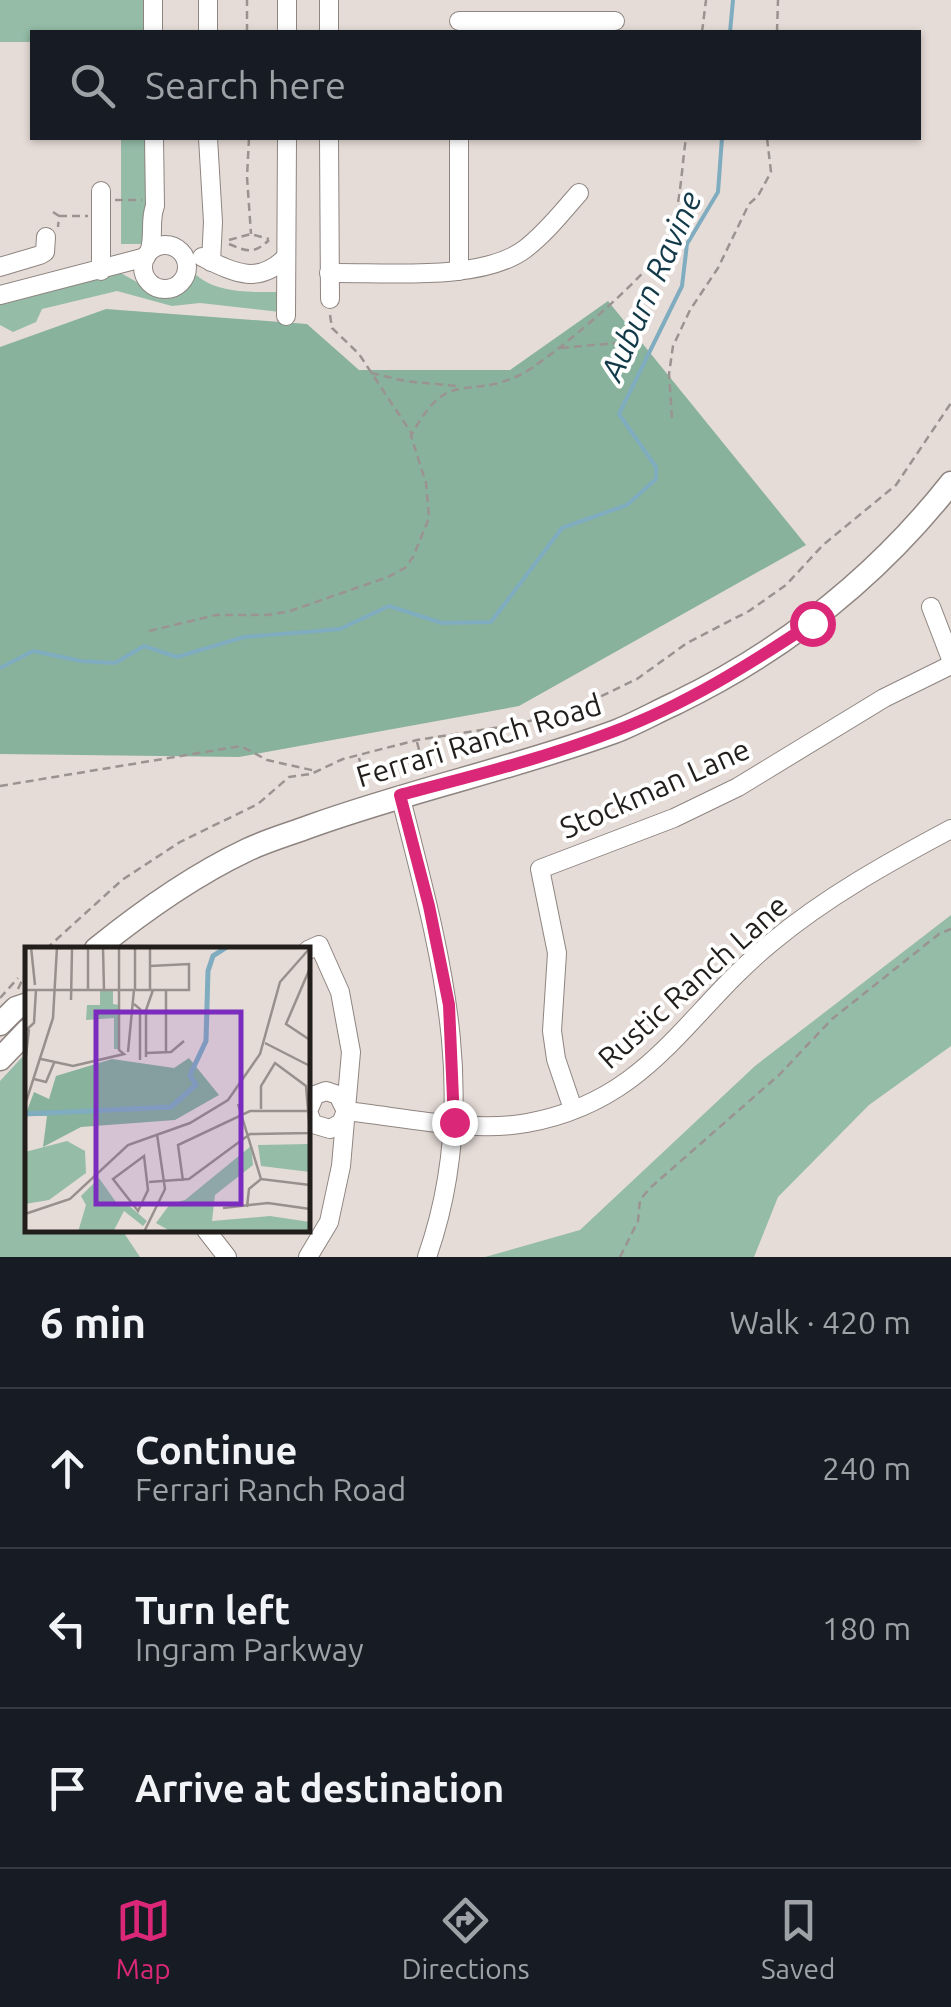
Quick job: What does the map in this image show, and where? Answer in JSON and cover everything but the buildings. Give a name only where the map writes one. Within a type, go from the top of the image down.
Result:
[{"type":"main road","name":"Ferrari Ranch Road","points":[[100,947],[156,903],[251,848],[371,804],[516,765],[619,730],[706,688],[812,623],[907,536],[951,483]]},
{"type":"main road","points":[[0,1058],[15,1017]]},
{"type":"street","points":[[153,0],[153,30]]},
{"type":"street","points":[[208,0],[208,30]]},
{"type":"street","points":[[287,0],[287,30]]},
{"type":"street","points":[[330,0],[330,30]]},
{"type":"street","points":[[459,0],[459,27],[615,21]]},
{"type":"street","points":[[154,140],[155,206],[143,268],[155,286],[171,288],[180,282],[180,258],[155,206]]},
{"type":"street","points":[[0,295],[101,271],[159,246],[206,268],[211,262],[213,222],[208,140]]},
{"type":"street","points":[[286,316],[288,140]]},
{"type":"street","points":[[329,140],[330,307]]},
{"type":"street","points":[[459,140],[459,271]]},
{"type":"street","points":[[101,191],[101,271]]},
{"type":"street","points":[[329,273],[459,271],[495,265],[525,249],[579,193]]},
{"type":"street","points":[[0,267],[45,252],[46,238]]},
{"type":"street","points":[[211,262],[258,275],[286,257]]},
{"type":"street","points":[[101,271],[147,279]]},
{"type":"street","points":[[931,607],[951,662]]},
{"type":"street","name":"Stockman Lane","points":[[573,1109],[556,1059],[552,1031],[557,953],[540,869],[674,818],[738,787],[951,662]]},
{"type":"street","points":[[400,795],[429,906],[449,1005],[454,1122],[448,1188],[426,1257]]},
{"type":"street","name":"Rustic Ranch Lane","points":[[346,1110],[492,1126],[526,1123],[607,1096],[638,1076],[741,970],[802,919],[891,860],[951,829]]},
{"type":"street","points":[[308,1257],[329,1222],[341,1166],[351,1052],[340,992],[319,944],[310,949]]},
{"type":"street","points":[[310,1106],[315,1095],[326,1091],[338,1094],[346,1110],[342,1122],[330,1129],[313,1124],[310,1116]]},
{"type":"street","points":[[207,1232],[226,1257]]},
{"type":"path","points":[[247,0],[247,30]]},
{"type":"path","points":[[702,30],[706,0]]},
{"type":"path","points":[[778,0],[778,30]]},
{"type":"path","points":[[248,140],[246,177],[251,234]]},
{"type":"path","points":[[369,372],[405,381],[458,386],[513,378],[560,348],[633,282],[663,248],[670,230],[686,140]]},
{"type":"path","points":[[672,418],[669,374],[673,346],[770,172],[768,140]]},
{"type":"path","points":[[270,239],[257,252],[250,253],[222,244],[251,234],[278,240]]},
{"type":"path","points":[[149,631],[216,616],[290,611],[388,577],[405,568],[413,557],[429,518],[426,484],[412,434],[359,354],[332,328],[330,307]]},
{"type":"path","points":[[560,348],[616,343]]},
{"type":"path","points":[[412,434],[446,391],[458,386]]},
{"type":"path","points":[[49,947],[122,880],[180,842],[258,804],[289,777],[318,772],[343,760],[417,740],[513,725],[583,705],[637,679],[688,643],[768,600],[823,545],[896,485],[951,404]]},
{"type":"path","points":[[417,740],[428,788]]},
{"type":"path","points":[[0,786],[241,746],[267,760],[318,772]]},
{"type":"path","points":[[358,756],[371,804]]},
{"type":"path","points":[[620,1257],[638,1220],[640,1200],[650,1188],[779,1075],[832,1019],[939,934],[951,929]]},
{"type":"path","points":[[15,1017],[23,973]]},
{"type":"path","points":[[15,1017],[23,973]]},
{"type":"green space","points":[[0,0],[151,0],[151,30],[30,30],[30,42],[0,42]]},
{"type":"green space","points":[[121,140],[152,140],[157,244],[121,244]]},
{"type":"green space","points":[[119,272],[151,290],[177,290],[194,273],[223,288],[280,292],[280,312],[200,303],[172,306],[117,291],[42,309],[36,322],[13,332],[0,325],[0,299]]},
{"type":"green space","points":[[608,301],[806,545],[519,706],[239,757],[0,754],[0,347],[106,309],[307,324],[359,370],[510,370]]},
{"type":"green space","points":[[951,915],[951,1046],[869,1105],[778,1197],[754,1257],[485,1257],[580,1230],[755,1066]]},
{"type":"green space","points":[[25,1054],[25,1232],[123,1232],[140,1257],[0,1257],[0,1081]]},
{"type":"waterway","name":"Auburn Ravine","points":[[730,30],[733,0]]},
{"type":"waterway","name":"Auburn Ravine","points":[[0,668],[33,651],[115,663],[144,646],[177,657],[244,637],[340,629],[389,606],[442,623],[491,622],[562,528],[627,505],[656,479],[656,467],[619,414],[682,286],[687,244],[718,192],[722,140]]},
{"type":"route","points":[[454,1122],[449,1005],[429,906],[400,795],[516,765],[619,730],[706,688],[812,623]]}]
